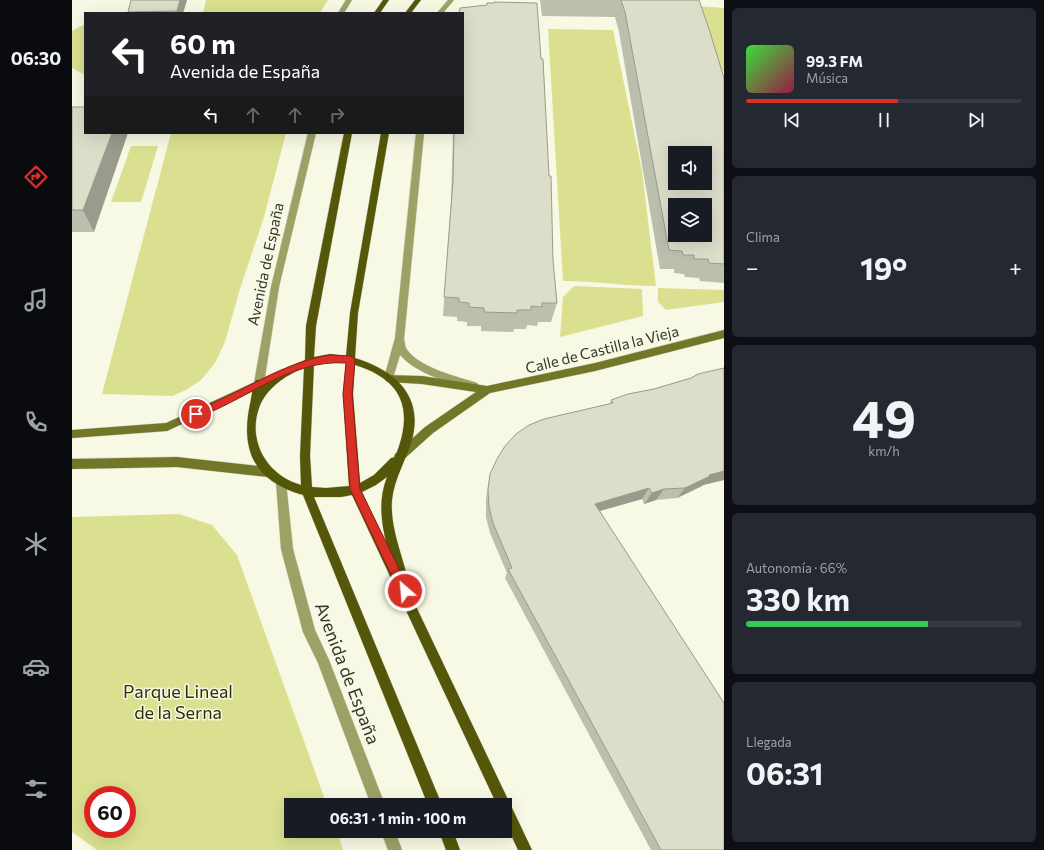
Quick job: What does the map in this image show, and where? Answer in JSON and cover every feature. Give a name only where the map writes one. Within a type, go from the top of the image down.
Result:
[{"type":"main road","points":[[378,12],[386,0]]},
{"type":"main road","points":[[409,12],[418,0]]},
{"type":"main road","name":"Avenida de España","points":[[348,134],[314,309],[309,362],[305,456],[307,492],[432,798]]},
{"type":"main road","name":"Avenida de España","points":[[385,134],[354,313],[348,394],[355,489],[405,591],[501,798]]},
{"type":"main road","name":"Calle de Castilla la Vieja","points":[[389,378],[422,380],[487,390],[595,367],[724,334]]},
{"type":"main road","name":"Avenida de España","points":[[256,404],[263,392],[283,373],[309,362],[330,358],[351,360],[372,366],[389,378],[400,391],[405,401],[410,423],[407,440],[399,456],[388,492],[388,524],[405,591]]},
{"type":"main road","points":[[72,434],[167,427],[184,418],[207,410],[259,383],[283,373]]},
{"type":"main road","name":"Avenida de España","points":[[259,383],[250,432],[253,447],[259,460],[268,472],[281,482],[307,492],[331,494],[355,489],[373,481],[388,470],[399,456]]},
{"type":"main road","name":"Calle de Castilla la Vieja","points":[[399,456],[429,430],[487,390]]},
{"type":"main road","points":[[72,464],[177,462],[268,472]]},
{"type":"main road","name":"Avenida de España","points":[[512,821],[525,850]]},
{"type":"main road","points":[[449,838],[453,850]]},
{"type":"street","points":[[342,12],[349,0]]},
{"type":"street","points":[[441,12],[451,0]]},
{"type":"street","name":"Avenida de España","points":[[259,383],[275,287],[312,134]]},
{"type":"street","points":[[389,378],[400,338],[420,134]]},
{"type":"street","points":[[400,338],[402,352],[413,360],[441,376],[487,390]]},
{"type":"street","name":"Avenida de España","points":[[281,482],[287,549],[309,632],[323,660],[375,798]]},
{"type":"street","points":[[391,838],[395,850]]},
{"type":"green space","points":[[206,0],[328,0],[321,12],[203,12]]},
{"type":"green space","points":[[697,6],[724,8],[724,71],[712,70]]},
{"type":"green space","points":[[84,25],[84,74],[72,68],[72,31]]},
{"type":"green space","points":[[548,29],[613,30],[642,171],[656,286],[563,281]]},
{"type":"green space","points":[[171,134],[286,134],[264,217],[239,292],[225,342],[215,363],[201,380],[186,390],[172,396],[102,394]]},
{"type":"green space","points":[[131,146],[158,146],[141,202],[111,202]]},
{"type":"green space","points":[[574,286],[642,289],[643,316],[560,337],[563,297]]},
{"type":"green space","points":[[658,288],[724,290],[724,302],[666,310],[658,302]]},
{"type":"green space","name":"Parque Lineal de la Serna","points":[[179,514],[212,525],[237,555],[324,798],[284,798],[284,838],[339,838],[343,850],[97,850],[72,832],[72,517]]},
{"type":"building","points":[[131,0],[180,0],[177,11],[128,12]]},
{"type":"building","points":[[621,0],[699,0],[724,78],[724,264],[709,263],[708,259],[694,259],[694,255],[683,255],[682,251],[669,250],[625,12]]},
{"type":"building","points":[[494,3],[537,3],[541,59],[543,59],[549,176],[551,176],[553,261],[557,303],[542,303],[542,307],[531,306],[531,310],[517,310],[517,313],[484,312],[484,308],[469,307],[469,303],[459,302],[459,298],[444,297],[453,181],[454,134],[464,134],[464,12],[459,12],[460,8]]},
{"type":"building","points":[[72,107],[84,107],[84,134],[112,134],[83,210],[72,210]]},
{"type":"building","points":[[724,368],[724,471],[709,475],[710,476],[685,488],[664,489],[652,493],[649,488],[595,504],[724,703],[724,850],[661,850],[508,569],[512,568],[493,523],[489,507],[488,490],[490,474],[505,446],[516,434],[529,425],[544,419],[613,403],[611,400],[628,394],[654,389],[691,378],[698,374]]},
{"type":"route","points":[[196,414],[207,410],[259,383],[309,362],[330,358],[351,360],[348,394],[355,489],[405,591]]}]
